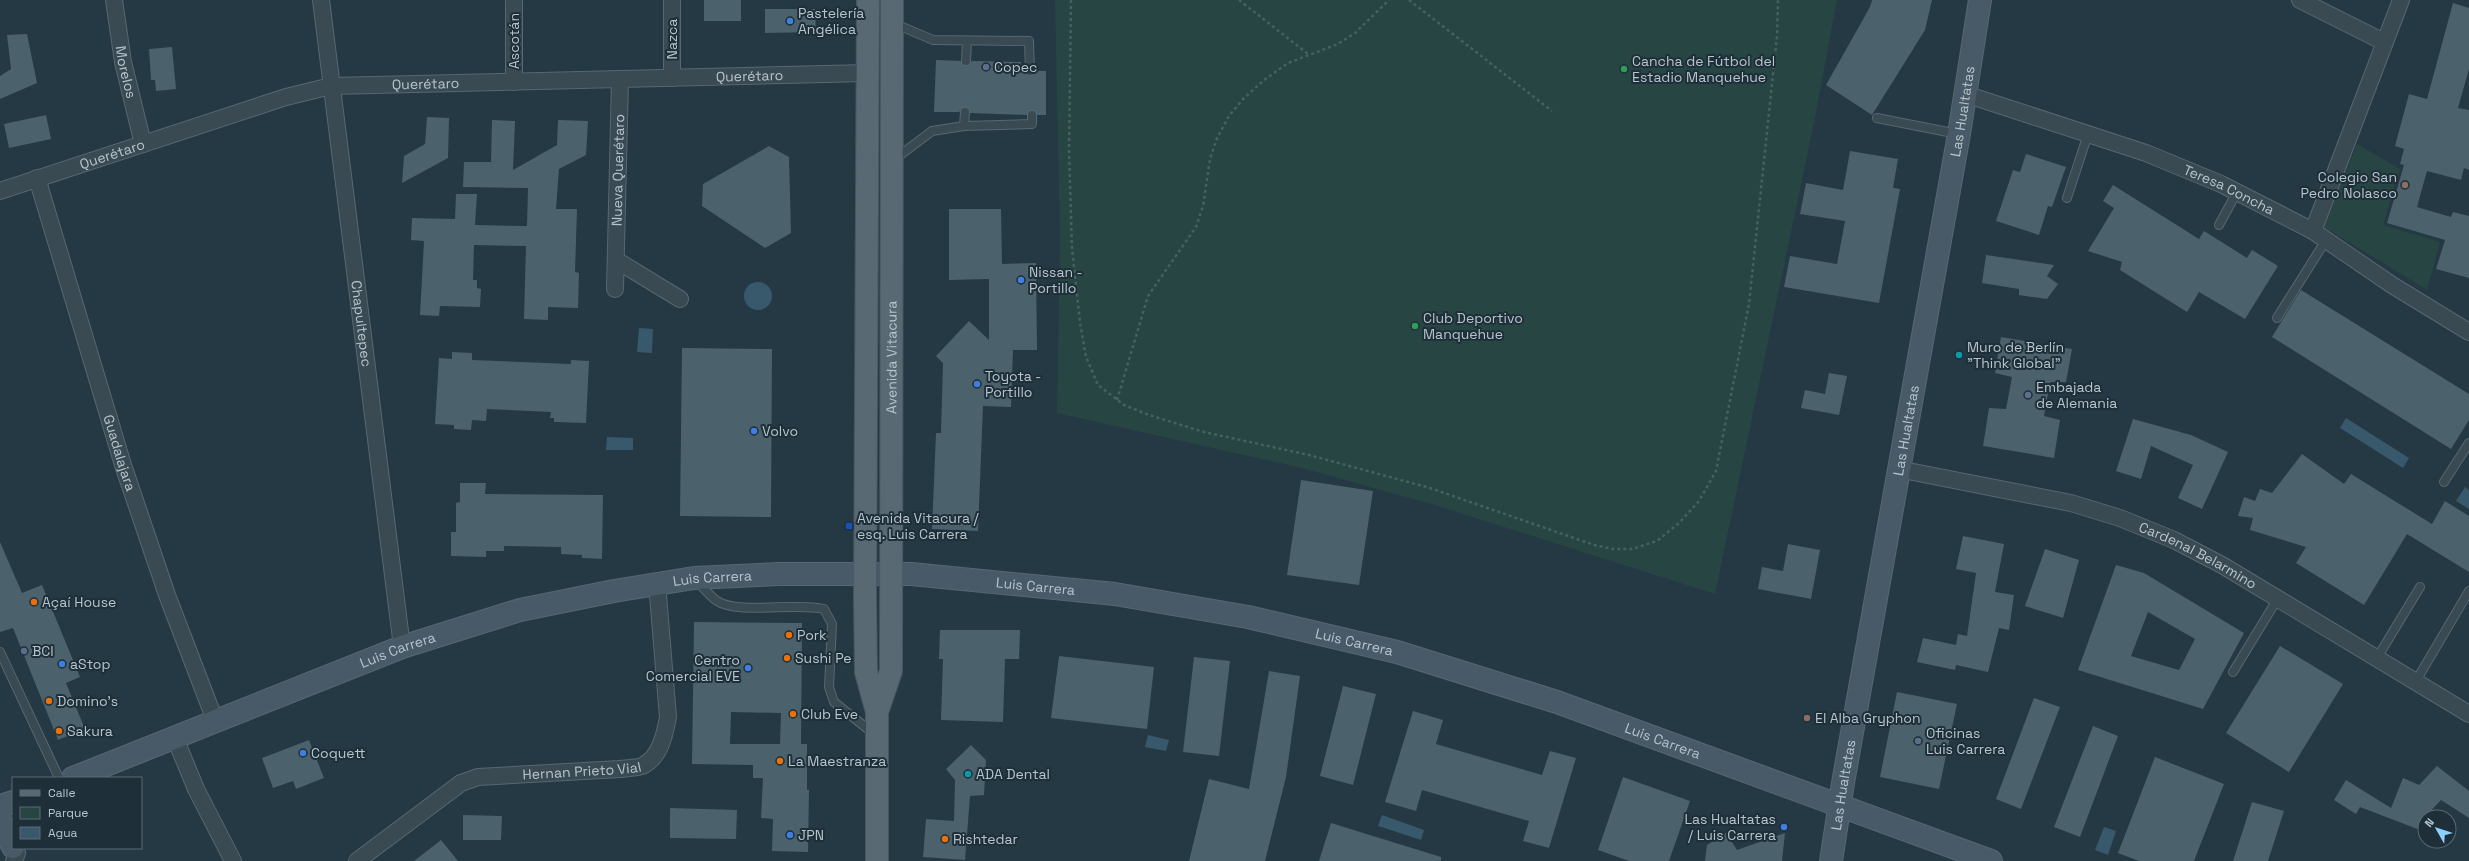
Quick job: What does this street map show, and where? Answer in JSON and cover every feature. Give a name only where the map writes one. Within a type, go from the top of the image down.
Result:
[{"type":"main road","name":"Avenida Vitacura","points":[[868,0],[865,574],[866,672],[877,712]]},
{"type":"main road","name":"Avenida Vitacura","points":[[877,861],[877,712],[891,671],[893,161],[892,0]]},
{"type":"street","name":"Morelos","points":[[114,0],[122,62],[143,144]]},
{"type":"street","name":"Chapultepec","points":[[321,0],[402,647]]},
{"type":"street","name":"Ascotán","points":[[514,0],[514,82]]},
{"type":"street","name":"Nazca","points":[[672,0],[672,78]]},
{"type":"street","name":"Las Hualtatas","points":[[1831,861],[1898,469],[1965,94],[1980,0]]},
{"type":"street","points":[[2300,0],[2384,42]]},
{"type":"street","points":[[2313,230],[2401,0]]},
{"type":"street","name":"Querétaro","points":[[0,191],[286,97],[331,86],[868,73]]},
{"type":"street","name":"Nueva Querétaro","points":[[615,289],[620,79]]},
{"type":"street","name":"Teresa Concha","points":[[1965,94],[2146,153],[2237,192],[2313,230],[2326,240],[2469,332]]},
{"type":"street","name":"Guadalajara","points":[[38,178],[123,464],[167,596],[216,722]]},
{"type":"street","points":[[616,260],[680,299]]},
{"type":"street","name":"Cardenal Belarmino","points":[[1898,469],[2071,503],[2120,518],[2174,540],[2278,598],[2469,714]]},
{"type":"street","name":"Luis Carrera","points":[[76,777],[402,647],[520,610],[657,583],[694,578],[780,574],[892,574],[1013,583],[1115,594],[1248,617],[1323,633],[1397,652],[1543,697],[1990,861]]},
{"type":"street","name":"Hernan Prieto Vial","points":[[357,861],[461,783],[478,776],[620,769],[642,766],[655,755],[664,739],[668,717],[657,583]]},
{"type":"street","points":[[175,738],[196,789],[233,861]]},
{"type":"street","points":[[0,806],[12,802]]},
{"type":"street","points":[[0,822],[12,846]]},
{"type":"lane","points":[[892,22],[933,40],[1029,42],[1030,71]]},
{"type":"lane","points":[[966,61],[967,41]]},
{"type":"lane","points":[[964,126],[965,112]]},
{"type":"lane","points":[[893,161],[932,131],[964,126],[1032,124],[1032,115]]},
{"type":"lane","points":[[1877,118],[1958,134]]},
{"type":"lane","points":[[2067,198],[2088,134]]},
{"type":"lane","points":[[2219,225],[2237,192]]},
{"type":"lane","points":[[2277,318],[2326,240]]},
{"type":"lane","points":[[2444,482],[2469,443]]},
{"type":"lane","points":[[694,578],[718,601],[732,607],[810,606],[824,609],[832,624],[829,686],[834,702],[876,736]]},
{"type":"lane","points":[[2377,658],[2420,587]]},
{"type":"lane","points":[[2416,681],[2469,591]]},
{"type":"lane","points":[[2233,672],[2278,598]]},
{"type":"lane","points":[[0,652],[59,777]]},
{"type":"path","points":[[1071,0],[1069,152],[1072,248],[1080,322],[1091,371],[1098,384],[1117,400],[1149,415],[1204,432],[1309,455],[1430,488],[1594,545],[1632,549],[1657,541],[1679,523],[1699,501],[1716,471],[1749,304],[1777,36],[1778,0]]},
{"type":"path","points":[[1239,0],[1308,55]]},
{"type":"path","points":[[1117,400],[1148,296],[1196,227],[1203,206],[1206,178],[1217,138],[1229,116],[1243,98],[1288,63],[1338,44],[1355,33],[1389,0]]},
{"type":"path","points":[[1409,0],[1552,111]]},
{"type":"green space","name":"Club Deportivo Manquehue","points":[[1055,0],[1837,0],[1815,118],[1715,594],[1435,505],[1298,467],[1057,413],[1060,239]]},
{"type":"green space","points":[[2357,144],[2400,169],[2383,225],[2440,242],[2427,290],[2324,227]]},
{"type":"water","points":[[758,282],[768,286],[772,296],[768,306],[758,310],[748,306],[744,296],[748,286]]},
{"type":"water","points":[[639,328],[653,329],[652,353],[637,352]]},
{"type":"water","points":[[2346,418],[2409,458],[2403,468],[2340,428]]},
{"type":"water","points":[[607,437],[633,438],[633,450],[606,450]]},
{"type":"water","points":[[2465,487],[2469,490],[2469,509],[2456,501]]},
{"type":"water","points":[[1148,735],[1169,740],[1166,751],[1145,747]]},
{"type":"water","points":[[1382,815],[1424,830],[1421,840],[1378,826]]},
{"type":"water","points":[[2104,827],[2116,831],[2108,855],[2095,850]]},
{"type":"building","points":[[704,0],[741,0],[741,21],[704,21]]},
{"type":"building","points":[[1872,0],[1932,0],[1925,30],[1872,115],[1826,85],[1870,7]]},
{"type":"building","points":[[2453,3],[2469,8],[2469,69],[2458,108],[2469,110],[2469,170],[2464,168],[2461,180],[2427,171],[2417,207],[2451,217],[2453,212],[2469,216],[2469,278],[2436,269],[2445,240],[2387,223],[2404,165],[2400,164],[2404,149],[2395,146],[2409,94],[2427,99]]},
{"type":"building","name":"Pastelería Angélica","points":[[765,9],[815,9],[816,32],[765,33]]},
{"type":"building","points":[[27,34],[37,83],[0,99],[0,76],[11,69],[7,35]]},
{"type":"building","points":[[172,47],[176,89],[156,91],[155,80],[151,80],[149,49]]},
{"type":"building","points":[[936,60],[961,61],[966,66],[972,61],[1021,62],[1020,71],[1024,71],[1030,76],[1035,71],[1046,71],[1046,115],[1037,115],[1032,110],[1027,115],[970,113],[965,107],[959,112],[934,112]]},
{"type":"building","points":[[46,115],[51,139],[9,148],[4,124]]},
{"type":"building","points":[[427,117],[449,118],[448,158],[402,183],[404,156],[425,144]]},
{"type":"building","points":[[492,120],[515,121],[513,170],[557,145],[558,120],[588,121],[586,155],[559,169],[556,209],[577,209],[575,272],[579,273],[578,308],[548,307],[548,320],[524,319],[526,246],[474,245],[473,280],[477,280],[477,288],[481,289],[480,307],[440,306],[439,316],[420,315],[424,241],[411,240],[412,218],[455,219],[456,194],[477,194],[475,225],[527,226],[528,188],[463,187],[464,162],[491,162]]},
{"type":"building","points":[[769,146],[789,157],[791,233],[765,248],[702,206],[703,184]]},
{"type":"building","points":[[1850,151],[1898,159],[1893,188],[1900,189],[1879,303],[1784,287],[1790,256],[1837,264],[1845,221],[1800,214],[1806,183],[1843,190]]},
{"type":"building","points":[[2026,154],[2066,167],[2052,207],[2048,206],[2039,235],[1996,221],[2013,170],[2020,172]]},
{"type":"building","points":[[2113,185],[2199,239],[2204,231],[2247,258],[2252,250],[2278,266],[2245,319],[2199,292],[2187,312],[2120,270],[2122,262],[2088,251],[2114,208],[2103,201]]},
{"type":"building","points":[[949,209],[1001,209],[1002,264],[1036,263],[1037,350],[1013,350],[1011,407],[983,406],[978,531],[932,529],[936,433],[941,433],[943,363],[936,356],[969,321],[989,340],[989,279],[949,280]]},
{"type":"building","points":[[1986,255],[2054,265],[2047,276],[2058,284],[2047,299],[2019,295],[2019,289],[1982,283]]},
{"type":"building","points":[[2301,290],[2469,394],[2469,420],[2451,449],[2272,337]]},
{"type":"building","name":"Embajada de Alemania","points":[[2001,337],[2072,349],[2066,382],[2050,382],[2044,416],[2060,420],[2054,458],[1983,446],[1989,408],[2006,409],[2012,377],[1995,373]]},
{"type":"building","points":[[682,348],[772,349],[771,517],[680,516]]},
{"type":"building","points":[[452,352],[472,353],[472,360],[571,364],[571,360],[589,361],[586,423],[554,422],[554,418],[550,418],[551,412],[487,409],[486,421],[472,420],[471,430],[454,429],[454,425],[435,424],[439,358],[452,359]]},
{"type":"building","points":[[1829,373],[1847,376],[1839,415],[1801,408],[1805,390],[1825,394]]},
{"type":"building","points":[[2133,419],[2191,435],[2228,452],[2202,509],[2178,498],[2193,465],[2151,446],[2141,479],[2116,471]]},
{"type":"building","points":[[2302,454],[2344,484],[2351,474],[2432,524],[2445,501],[2469,516],[2469,572],[2407,534],[2364,605],[2296,563],[2306,547],[2250,530],[2253,518],[2238,516],[2244,497],[2255,501],[2260,489],[2272,493]]},
{"type":"building","points":[[1301,480],[1373,491],[1359,585],[1287,575]]},
{"type":"building","points":[[460,483],[486,483],[485,494],[603,495],[602,559],[582,558],[582,555],[561,554],[561,547],[504,546],[504,551],[486,551],[486,557],[451,556],[451,532],[456,532],[456,503],[460,502]]},
{"type":"building","points":[[1963,536],[2004,544],[1995,592],[2014,595],[2009,630],[1999,628],[1988,672],[1956,665],[1955,670],[1917,662],[1923,638],[1956,645],[1958,634],[1967,636],[1976,573],[1956,569]]},
{"type":"building","points":[[0,542],[22,593],[42,585],[80,677],[66,683],[85,729],[58,740],[13,628],[0,632]]},
{"type":"building","points":[[1788,544],[1820,550],[1811,599],[1758,589],[1762,567],[1783,571]]},
{"type":"building","points":[[2045,549],[2079,560],[2063,618],[2025,606]]},
{"type":"building","points":[[2116,565],[2144,573],[2244,633],[2203,709],[2078,670]],"holes":[[[2148,612],[2195,639],[2179,670],[2131,656]]]},
{"type":"building","name":"Centro Comercial EVE","points":[[694,622],[802,623],[801,744],[807,744],[807,790],[809,790],[808,852],[772,851],[773,819],[761,818],[763,778],[753,778],[753,765],[692,764]],"holes":[[[731,712],[781,713],[780,744],[730,744]]]},
{"type":"building","points":[[940,630],[1020,630],[1019,659],[1005,659],[1003,722],[941,720],[943,659],[939,659]]},
{"type":"building","points":[[2280,646],[2343,684],[2289,772],[2226,733]]},
{"type":"building","points":[[1059,656],[1154,667],[1147,729],[1051,718]]},
{"type":"building","points":[[1194,657],[1230,661],[1219,756],[1183,752]]},
{"type":"building","points":[[1269,671],[1300,676],[1286,777],[1265,861],[1189,861],[1209,779],[1249,789]]},
{"type":"building","points":[[1343,686],[1376,694],[1353,785],[1320,776]]},
{"type":"building","name":"Oficinas Luis Carrera","points":[[1897,692],[1957,704],[1939,789],[1880,777]]},
{"type":"building","points":[[2034,698],[2060,707],[2021,809],[1996,799]]},
{"type":"building","points":[[1413,711],[1443,720],[1436,744],[1542,775],[1550,751],[1576,758],[1549,848],[1523,841],[1529,821],[1422,790],[1416,811],[1385,802]]},
{"type":"building","points":[[2093,726],[2118,736],[2080,837],[2054,827]]},
{"type":"building","points":[[309,740],[324,778],[296,789],[293,781],[273,788],[262,758]]},
{"type":"building","points":[[971,745],[986,760],[984,795],[970,796],[965,860],[923,857],[926,819],[954,821],[955,780],[946,769]]},
{"type":"building","points":[[2155,757],[2224,784],[2194,861],[2139,861],[2118,853]]},
{"type":"building","points":[[2437,766],[2469,791],[2469,818],[2441,800],[2433,809],[2417,809],[2417,829],[2360,807],[2356,814],[2334,800],[2346,780],[2391,808],[2403,778],[2419,785]]},
{"type":"building","points":[[1623,777],[1690,801],[1669,861],[1629,861],[1598,850]]},
{"type":"building","points":[[2252,802],[2284,811],[2268,861],[2233,861]]},
{"type":"building","points":[[670,808],[737,810],[736,839],[670,838]]},
{"type":"building","points":[[463,815],[502,816],[501,840],[463,840]]},
{"type":"building","points":[[1331,823],[1441,857],[1441,861],[1319,861]]},
{"type":"building","points":[[1726,833],[1737,850],[1785,833],[1782,861],[1705,861],[1707,845]]},
{"type":"building","points":[[441,840],[458,861],[414,861]]},
{"type":"place","name":"Pastelería Angélica","points":[[790,21]]},
{"type":"place","name":"Copec","points":[[986,67]]},
{"type":"place","name":"Cancha de Fútbol del Estadio Manquehue","points":[[1624,69]]},
{"type":"place","name":"Colegio San Pedro Nolasco","points":[[2405,185]]},
{"type":"place","name":"Nissan - Portillo","points":[[1021,280]]},
{"type":"place","name":"Club Deportivo Manquehue","points":[[1415,326]]},
{"type":"place","name":"Muro de Berlín \"Think Global\"","points":[[1959,355]]},
{"type":"place","name":"Toyota - Portillo","points":[[977,384]]},
{"type":"place","name":"Embajada de Alemania","points":[[2028,395]]},
{"type":"place","name":"Volvo","points":[[754,431]]},
{"type":"place","name":"Avenida Vitacura / esq. Luis Carrera","points":[[849,526]]},
{"type":"place","name":"Açaí House","points":[[34,602]]},
{"type":"place","name":"Pork","points":[[789,635]]},
{"type":"place","name":"BCI","points":[[24,651]]},
{"type":"place","name":"Sushi Pe","points":[[787,658]]},
{"type":"place","name":"aStop","points":[[62,664]]},
{"type":"place","name":"Centro Comercial EVE","points":[[748,668]]},
{"type":"place","name":"Domino's","points":[[49,701]]},
{"type":"place","name":"Club Eve","points":[[793,714]]},
{"type":"place","name":"El Alba Gryphon","points":[[1807,718]]},
{"type":"place","name":"Sakura","points":[[59,731]]},
{"type":"place","name":"Oficinas Luis Carrera","points":[[1918,741]]},
{"type":"place","name":"Coquett","points":[[303,753]]},
{"type":"place","name":"La Maestranza","points":[[780,761]]},
{"type":"place","name":"ADA Dental","points":[[968,774]]},
{"type":"place","name":"Las Hualtatas / Luis Carrera","points":[[1784,827]]},
{"type":"place","name":"JPN","points":[[790,835]]},
{"type":"place","name":"Rishtedar","points":[[945,839]]}]
